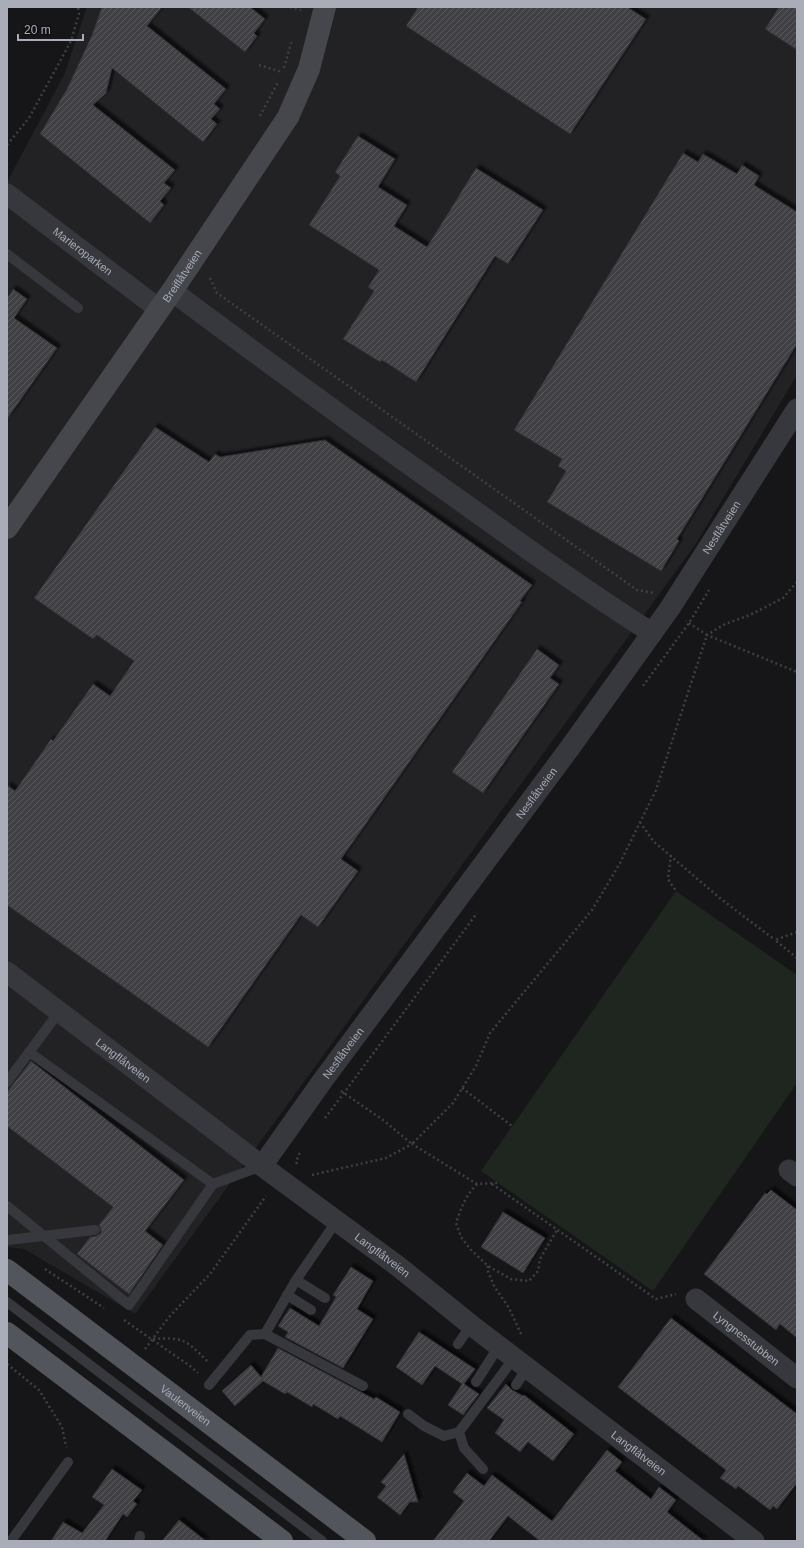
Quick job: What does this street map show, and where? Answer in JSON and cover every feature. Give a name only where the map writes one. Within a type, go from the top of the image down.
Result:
[{"type":"main road","name":"Vaulenveien","points":[[7,1270],[365,1541]]},
{"type":"main road","points":[[7,1333],[282,1541]]},
{"type":"street","name":"Breiflåtveien","points":[[7,528],[172,290],[288,117],[309,69],[325,10]]},
{"type":"street","name":"Marieroparken","points":[[7,194],[159,309]]},
{"type":"street","points":[[172,290],[291,379],[518,542],[600,600],[652,633]]},
{"type":"street","name":"Nesflåtveien","points":[[262,1166],[323,1080],[569,749],[670,608],[797,409]]},
{"type":"street","name":"Langflåtveien","points":[[7,972],[336,1222],[399,1267],[471,1325],[754,1541]]},
{"type":"street","name":"Lyngnesstubben","points":[[696,1299],[797,1378]]},
{"type":"lane","points":[[7,254],[78,308]]},
{"type":"lane","points":[[7,1082],[59,1012]]},
{"type":"lane","points":[[29,1052],[213,1184]]},
{"type":"lane","points":[[7,1206],[129,1305],[213,1184],[262,1166]]},
{"type":"lane","points":[[265,1334],[296,1280],[336,1222]]},
{"type":"lane","points":[[8,1240],[95,1230]]},
{"type":"lane","points":[[296,1280],[325,1298]]},
{"type":"lane","points":[[287,1295],[311,1310]]},
{"type":"lane","points":[[7,1302],[322,1541]]},
{"type":"lane","points":[[458,1344],[471,1325]]},
{"type":"lane","points":[[209,1385],[250,1335],[265,1334],[363,1386]]},
{"type":"lane","points":[[476,1382],[514,1357]]},
{"type":"lane","points":[[514,1357],[516,1384]]},
{"type":"lane","points":[[408,1414],[424,1426],[444,1436],[459,1432],[514,1357]]},
{"type":"lane","points":[[459,1432],[464,1448],[484,1469]]},
{"type":"lane","points":[[11,1541],[68,1462]]},
{"type":"path","points":[[7,145],[29,118],[71,41],[79,14],[78,7]]},
{"type":"path","points":[[290,7],[301,8],[299,16]]},
{"type":"path","points":[[258,120],[282,72],[293,37]]},
{"type":"path","points":[[259,65],[282,72]]},
{"type":"path","points":[[210,278],[217,293],[637,590],[657,594],[670,608],[707,635],[797,672]]},
{"type":"path","points":[[298,1192],[311,1176],[386,1158],[412,1144],[453,1103],[476,1066],[490,1033],[592,910],[619,865],[656,790],[707,635],[725,624],[750,615],[783,598],[797,582]]},
{"type":"path","points":[[640,822],[653,841],[721,899],[797,958]]},
{"type":"path","points":[[671,855],[668,879],[676,891]]},
{"type":"path","points":[[775,940],[797,932]]},
{"type":"path","points":[[323,1080],[383,1120],[412,1144],[477,1184],[497,1183]]},
{"type":"path","points":[[462,1088],[512,1126]]},
{"type":"path","points":[[492,1183],[656,1300],[687,1290],[696,1299]]},
{"type":"path","points":[[477,1184],[469,1192],[456,1223],[461,1237],[470,1249],[488,1266],[511,1279],[529,1281],[538,1271],[540,1259],[557,1230]]},
{"type":"path","points":[[143,1350],[169,1317],[210,1274],[267,1196],[271,1195]]},
{"type":"path","points":[[40,1266],[107,1310]]},
{"type":"path","points":[[488,1266],[487,1269],[494,1286],[509,1308],[523,1337]]},
{"type":"path","points":[[120,1318],[190,1366],[198,1373],[193,1378]]},
{"type":"path","points":[[152,1339],[178,1339],[191,1345],[219,1373]]},
{"type":"path","points":[[7,1364],[39,1390],[62,1427],[66,1446]]},
{"type":"shaded area","points":[[87,7],[797,7],[797,375],[695,545],[135,1314],[24,1249],[7,1247],[7,182],[64,75]]},
{"type":"shaded area","points":[[676,891],[797,975],[797,1083],[653,1291],[481,1171]]},
{"type":"building","points":[[102,7],[162,7],[147,26],[226,89],[214,104],[220,109],[211,119],[217,124],[203,142],[112,68],[106,93],[93,105],[175,170],[164,183],[171,188],[160,201],[164,205],[150,223],[40,134],[67,89],[92,35]]},
{"type":"building","points":[[188,7],[250,7],[265,19],[254,33],[257,36],[245,52]]},
{"type":"building","points":[[418,7],[627,7],[646,19],[570,134],[406,26]]},
{"type":"building","points":[[779,7],[797,7],[797,50],[765,29]]},
{"type":"building","points":[[358,136],[395,159],[378,187],[407,205],[394,226],[427,247],[476,168],[543,210],[508,264],[495,256],[416,382],[382,360],[380,362],[343,339],[374,291],[368,287],[379,270],[309,225],[340,176],[335,172]]},
{"type":"building","points":[[683,153],[698,162],[703,154],[737,174],[742,165],[759,176],[754,185],[797,212],[797,344],[677,539],[679,541],[661,571],[547,502],[566,471],[558,466],[562,459],[514,430]]},
{"type":"building","points":[[13,289],[27,299],[14,318],[57,348],[7,419],[7,299]]},
{"type":"building","points":[[155,427],[209,462],[215,454],[220,457],[325,440],[532,585],[520,601],[522,602],[341,859],[358,871],[318,927],[301,915],[208,1047],[7,905],[7,785],[15,791],[51,739],[53,741],[93,684],[110,696],[134,661],[97,635],[93,639],[34,598]]},
{"type":"building","points":[[537,649],[559,665],[550,678],[559,684],[483,793],[452,772]]},
{"type":"building","points":[[31,1061],[184,1180],[145,1231],[163,1245],[129,1294],[77,1254],[90,1237],[101,1233],[99,1225],[113,1207],[7,1126],[7,1092]]},
{"type":"building","points":[[771,1190],[797,1210],[797,1338],[780,1324],[776,1330],[704,1274],[765,1193],[767,1194]]},
{"type":"building","points":[[503,1212],[545,1238],[523,1273],[481,1247]]},
{"type":"building","points":[[351,1267],[373,1281],[357,1309],[373,1319],[343,1368],[285,1337],[288,1332],[278,1326],[290,1308],[319,1326],[336,1297],[333,1295]]},
{"type":"building","points":[[671,1318],[797,1414],[797,1483],[777,1509],[773,1506],[770,1510],[738,1486],[736,1489],[720,1478],[726,1470],[618,1387]]},
{"type":"building","points":[[419,1332],[475,1369],[464,1384],[479,1394],[463,1415],[448,1405],[462,1384],[435,1366],[422,1385],[396,1367]]},
{"type":"building","points":[[278,1348],[374,1399],[376,1397],[400,1412],[382,1442],[340,1416],[338,1419],[313,1404],[312,1407],[287,1392],[285,1394],[263,1381],[235,1406],[222,1391],[251,1365],[261,1377]]},
{"type":"building","points":[[506,1384],[512,1390],[523,1396],[524,1395],[574,1434],[553,1461],[528,1442],[520,1452],[495,1433],[504,1420],[487,1408]]},
{"type":"building","points":[[607,1450],[622,1462],[615,1471],[651,1499],[659,1487],[676,1500],[667,1512],[704,1541],[540,1541],[508,1516],[489,1541],[433,1541],[464,1501],[453,1492],[467,1473],[484,1486],[492,1475],[552,1521]]},
{"type":"building","points":[[404,1454],[418,1502],[410,1502],[400,1515],[377,1497],[386,1486],[381,1482]]},
{"type":"building","points":[[112,1469],[142,1490],[133,1501],[137,1504],[127,1517],[123,1514],[105,1541],[51,1541],[63,1522],[82,1533],[104,1505],[92,1497]]},
{"type":"building","points":[[179,1520],[206,1541],[162,1541]]}]
